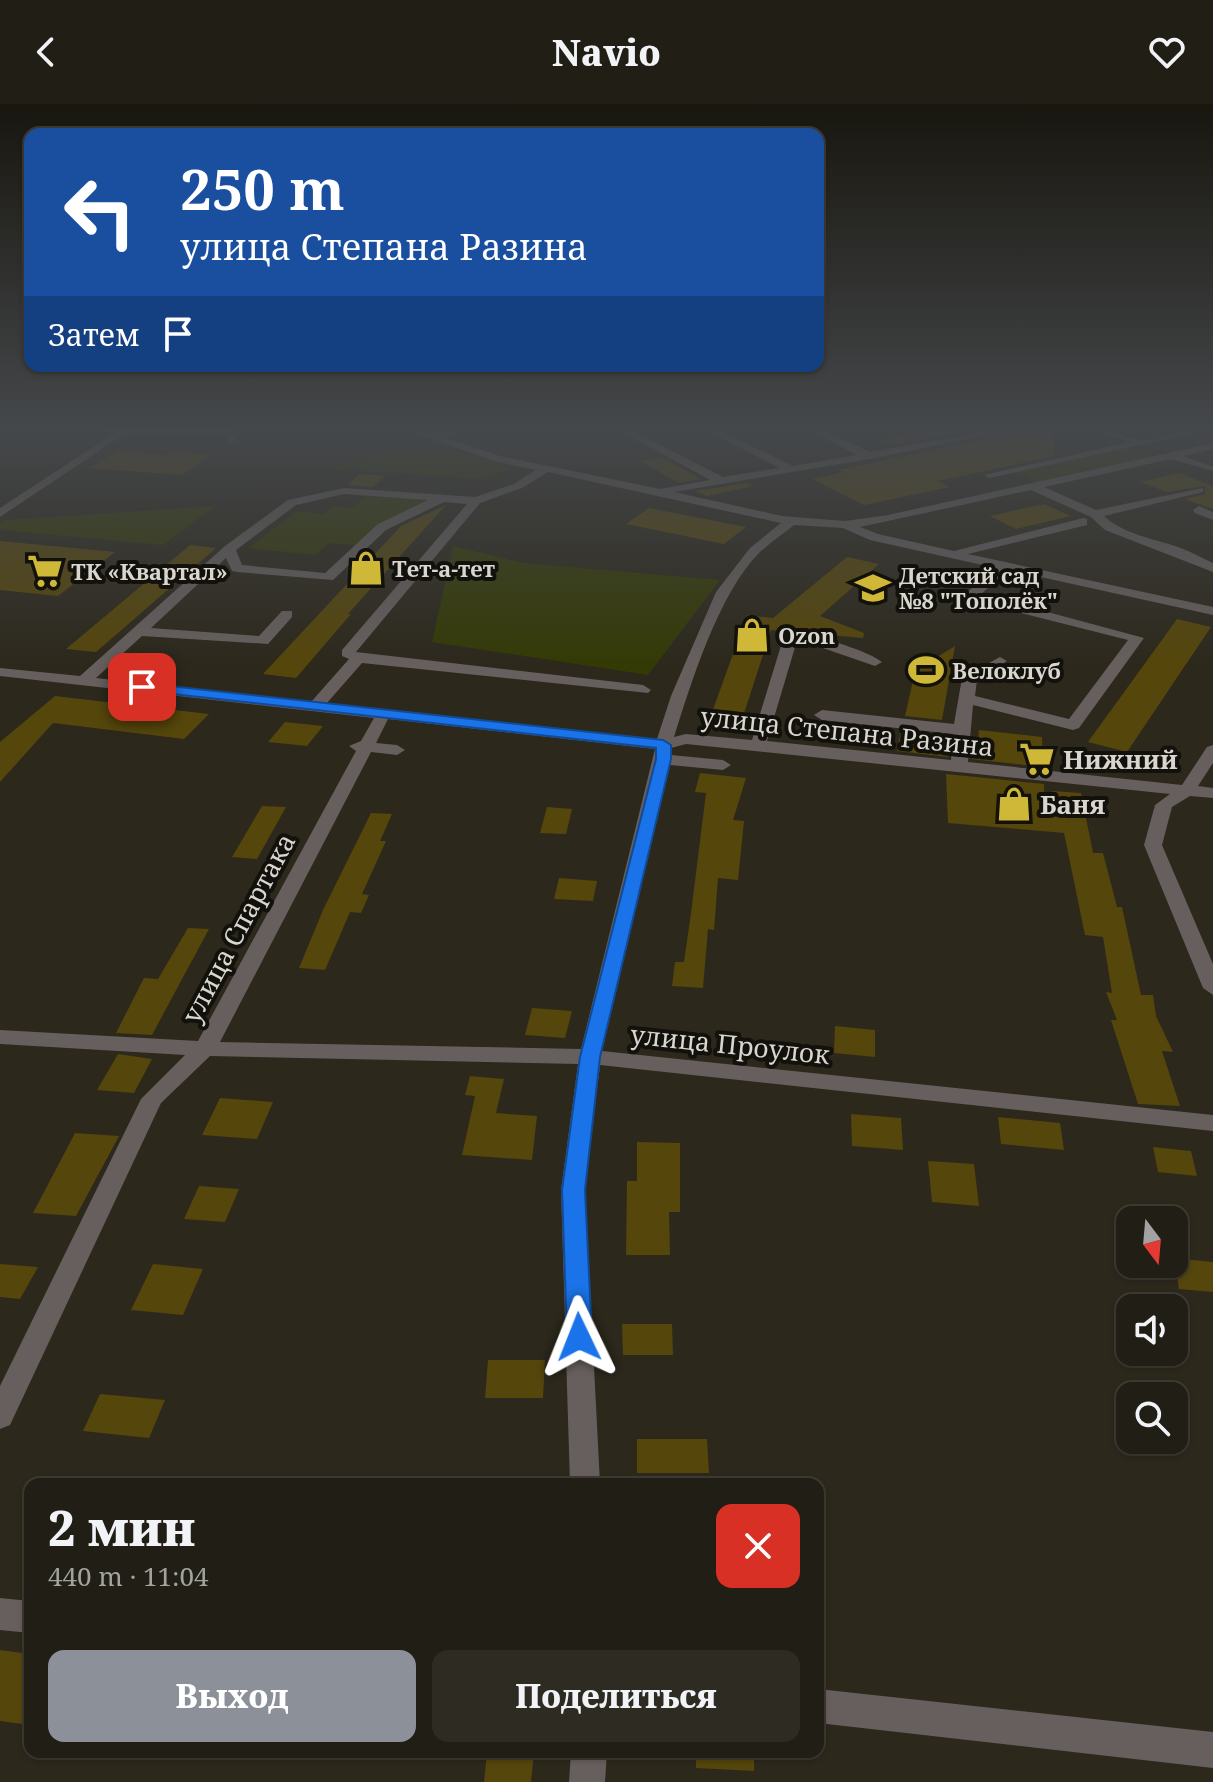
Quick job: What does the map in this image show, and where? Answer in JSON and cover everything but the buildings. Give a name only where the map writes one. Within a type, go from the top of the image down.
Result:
[{"type":"street","points":[[84,681],[229,549],[284,508]]},
{"type":"street","points":[[229,549],[237,568],[328,577],[382,527],[421,508]]},
{"type":"street","points":[[470,508],[347,653],[358,658],[643,690]]},
{"type":"street","points":[[734,508],[791,521],[845,525],[936,508]]},
{"type":"street","points":[[1082,508],[1095,514],[1109,527],[1213,568]]},
{"type":"street","points":[[1095,514],[1120,508]]},
{"type":"street","points":[[1199,510],[1213,516]]},
{"type":"street","points":[[585,1478],[573,1190],[590,1057],[679,696],[723,592],[754,551],[791,521]]},
{"type":"street","points":[[950,554],[1083,522]]},
{"type":"street","points":[[845,525],[874,537],[1213,611]]},
{"type":"street","points":[[967,699],[1073,725],[1137,638],[971,596],[1007,565]]},
{"type":"street","points":[[137,631],[263,641],[287,614]]},
{"type":"street","points":[[758,745],[790,639],[819,642],[875,662]]},
{"type":"street","points":[[316,706],[358,658]]},
{"type":"street","points":[[959,766],[961,730],[970,678],[1000,661]]},
{"type":"street","name":"улица Степана Разина","points":[[0,672],[384,713],[663,752],[686,739],[1213,793]]},
{"type":"street","points":[[272,719],[286,703]]},
{"type":"street","name":"улица Спартака","points":[[0,1416],[152,1099],[205,1049],[362,746],[384,713]]},
{"type":"street","points":[[822,715],[961,730]]},
{"type":"street","points":[[362,746],[397,750]]},
{"type":"street","points":[[1213,750],[1186,791],[1164,805],[1153,845],[1213,988]]},
{"type":"street","points":[[663,752],[723,765]]},
{"type":"street","name":"улица Проулок","points":[[0,1037],[205,1049],[590,1057],[1213,1123]]},
{"type":"street","points":[[0,1614],[24,1616]]},
{"type":"street","points":[[824,1707],[1213,1750]]},
{"type":"street","points":[[587,1782],[589,1758]]},
{"type":"green space","points":[[213,508],[163,545],[0,530],[0,523],[5,520]]},
{"type":"green space","points":[[330,508],[418,508],[356,545],[329,543],[315,555],[248,548],[297,511],[323,514]]},
{"type":"green space","points":[[453,546],[523,563],[720,580],[648,675],[432,642]]},
{"type":"place","name":"Тет-а-тет","points":[[366,568]]},
{"type":"place","name":"ТК «Квартал»","points":[[45,571]]},
{"type":"place","name":"Детский сад №8 \"Тополёк\"","points":[[873,588]]},
{"type":"place","name":"Ozon","points":[[752,635]]},
{"type":"place","name":"Велоклуб","points":[[926,670]]},
{"type":"place","name":"Нижний","points":[[1037,759]]},
{"type":"place","name":"Баня","points":[[1014,804]]},
{"type":"route","points":[[142,687],[663,745],[663,759],[590,1057],[573,1190],[579,1337]]}]
